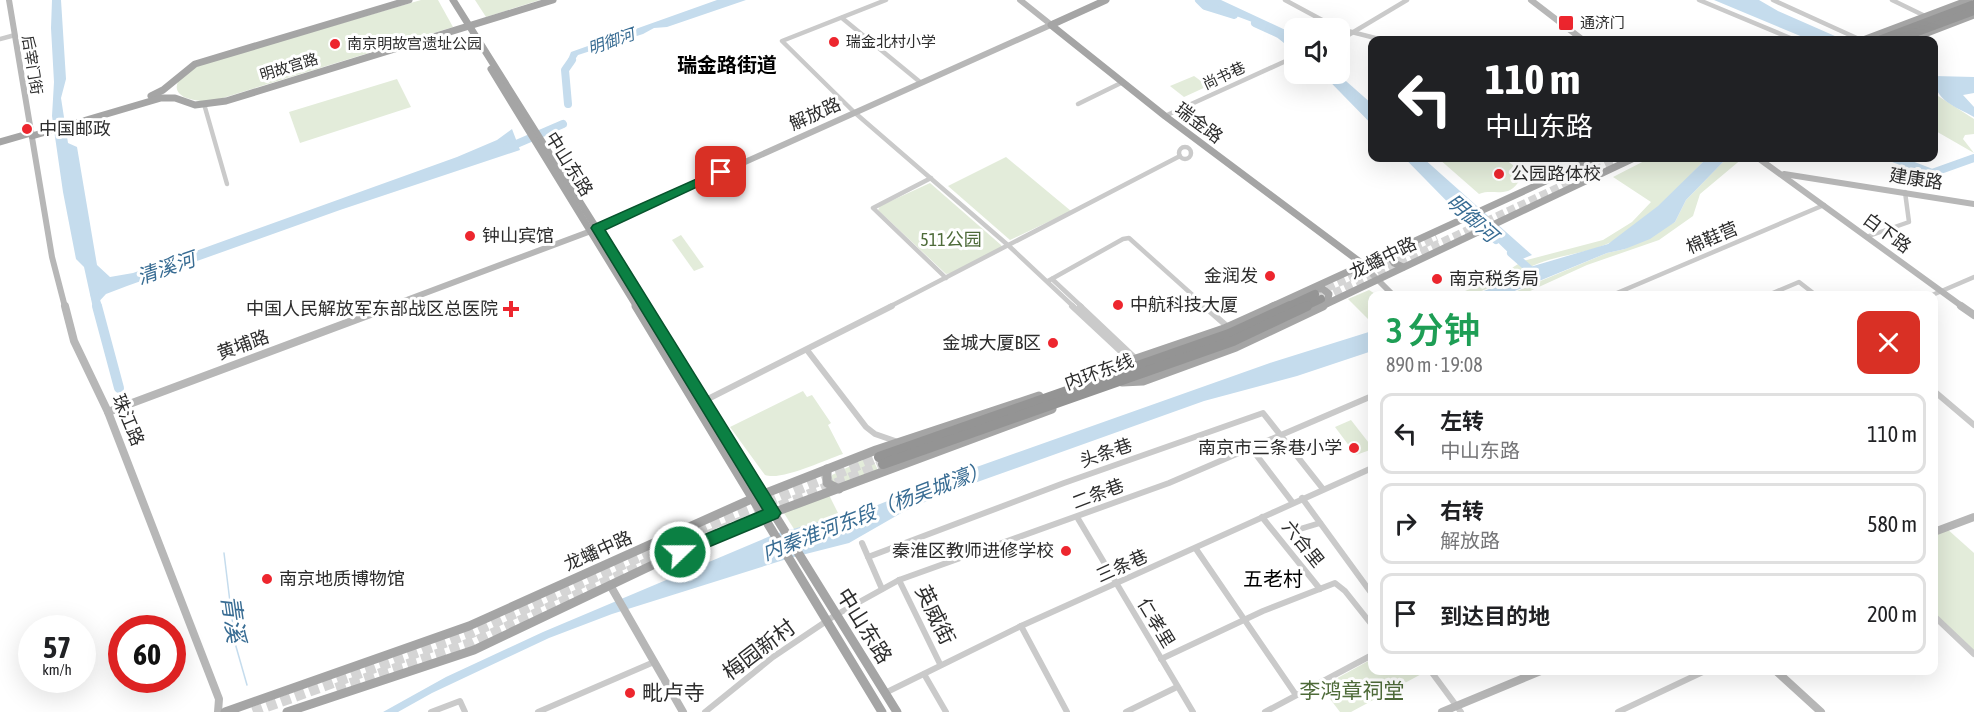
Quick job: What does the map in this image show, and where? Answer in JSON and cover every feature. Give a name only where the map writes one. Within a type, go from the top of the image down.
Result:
[{"type":"highway","points":[[1885,36],[1974,4]]},
{"type":"highway","points":[[1907,36],[1974,13]]},
{"type":"highway","points":[[1910,36],[1915,33]]},
{"type":"highway","name":"内环东线","points":[[1115,379],[1071,400],[881,460],[1075,388],[1115,379],[1233,341],[1318,296]]},
{"type":"main road","name":"明故宫路","points":[[0,142],[156,95],[166,89],[183,71],[208,59],[409,0]]},
{"type":"main road","name":"中山东路","points":[[448,0],[703,401],[757,497]]},
{"type":"main road","name":"中山东路","points":[[453,0],[466,26]]},
{"type":"main road","name":"明故宫路","points":[[67,123],[156,99],[175,98],[186,103],[204,104],[232,99],[553,0]]},
{"type":"main road","name":"瑞金路","points":[[1020,0],[1165,116],[1364,265],[1390,291]]},
{"type":"main road","name":"解放路","points":[[594,229],[1106,0]]},
{"type":"main road","points":[[1531,0],[1578,36]]},
{"type":"main road","points":[[1884,36],[1969,0]]},
{"type":"main road","name":"后宰门街","points":[[12,1],[15,35],[31,134]]},
{"type":"main road","points":[[1919,36],[1974,13]]},
{"type":"main road","points":[[171,83],[170,93],[175,98]]},
{"type":"main road","name":"珠江路","points":[[31,134],[57,280],[75,341],[108,412],[219,699],[218,712]]},
{"type":"main road","name":"龙蟠中路","points":[[1115,379],[1143,381],[1236,347],[1364,265],[1587,162]]},
{"type":"main road","name":"龙蟠中路","points":[[1115,379],[1134,360],[1318,296],[1379,279],[1626,162]]},
{"type":"main road","name":"白下路","points":[[1764,162],[1974,315]]},
{"type":"main road","name":"建康路","points":[[1782,174],[1974,204]]},
{"type":"main road","name":"中山东路","points":[[594,229],[768,515],[782,527],[882,712]]},
{"type":"main road","name":"黄埔路","points":[[108,412],[594,229]]},
{"type":"main road","points":[[1388,254],[1392,261],[1403,267]]},
{"type":"main road","name":"龙蟠中路","points":[[225,712],[469,626],[757,497],[900,442],[983,413],[1075,388]]},
{"type":"main road","name":"龙蟠中路","points":[[287,712],[474,650],[680,552],[768,515],[992,433],[1071,400]]},
{"type":"main road","points":[[827,470],[825,476],[828,484],[834,489],[839,489]]},
{"type":"main road","name":"中山东路","points":[[768,515],[771,531],[791,563],[832,617],[897,712]]},
{"type":"main road","points":[[1938,530],[1974,517]]},
{"type":"main road","points":[[672,537],[693,534],[695,537],[691,546],[680,552]]},
{"type":"main road","points":[[610,585],[683,712]]},
{"type":"main road","points":[[1442,712],[1459,709],[1532,675]]},
{"type":"main road","points":[[1780,675],[1821,712]]},
{"type":"street","points":[[886,0],[782,41],[854,112],[1050,280],[1134,360]]},
{"type":"street","points":[[1285,0],[1318,18]]},
{"type":"street","points":[[1351,32],[1407,0]]},
{"type":"street","points":[[1699,0],[1785,36]]},
{"type":"street","points":[[1892,0],[1927,17]]},
{"type":"street","points":[[1778,1],[1853,36]]},
{"type":"street","points":[[842,18],[920,82]]},
{"type":"street","points":[[1351,32],[1368,36]]},
{"type":"street","points":[[0,39],[15,35]]},
{"type":"street","name":"尚书巷","points":[[1165,116],[1284,62]]},
{"type":"street","points":[[1078,104],[1123,82]]},
{"type":"street","points":[[204,104],[227,184]]},
{"type":"street","points":[[703,401],[807,350],[1180,156],[1178,152],[1180,149],[1191,150],[1203,144]]},
{"type":"street","points":[[931,178],[873,208],[946,278]]},
{"type":"street","points":[[1866,237],[1909,222],[1905,192]]},
{"type":"street","name":"棉鞋营","points":[[1622,291],[1824,205]]},
{"type":"street","points":[[1050,280],[1129,238],[1228,327]]},
{"type":"street","points":[[1938,293],[1974,277]]},
{"type":"street","points":[[1778,291],[1799,282],[1811,291]]},
{"type":"street","points":[[807,350],[866,427],[874,434],[900,442]]},
{"type":"street","points":[[1938,396],[1974,424]]},
{"type":"street","name":"二条巷","points":[[832,617],[899,580],[1170,483],[1368,398]]},
{"type":"street","name":"头条巷","points":[[868,557],[1064,483],[1263,413],[1323,489]]},
{"type":"street","points":[[1251,448],[1293,503]]},
{"type":"street","name":"三条巷","points":[[885,693],[1021,626],[1368,470]]},
{"type":"street","points":[[1302,498],[1368,589]]},
{"type":"street","name":"仁孝里","points":[[1077,517],[1193,712]]},
{"type":"street","name":"六合里","points":[[1262,517],[1320,589]]},
{"type":"street","points":[[1300,528],[1306,526],[1308,528],[1320,523]]},
{"type":"street","points":[[862,543],[882,589]]},
{"type":"street","points":[[1196,549],[1296,695]]},
{"type":"street","name":"英威街","points":[[899,580],[940,664]]},
{"type":"street","points":[[1161,659],[1335,583],[1368,618]]},
{"type":"street","name":"梅园新村","points":[[705,712],[773,657],[832,617]]},
{"type":"street","points":[[1938,620],[1974,654]]},
{"type":"street","points":[[1021,626],[1067,712]]},
{"type":"street","points":[[1265,712],[1368,657]]},
{"type":"street","points":[[538,712],[654,662]]},
{"type":"street","points":[[924,674],[946,712]]},
{"type":"street","points":[[1435,675],[1459,709]]},
{"type":"street","points":[[1618,712],[1696,675]]},
{"type":"street","points":[[1126,712],[1178,687]]},
{"type":"street","points":[[431,712],[459,701],[465,712]]},
{"type":"green space","name":"南京明故宫遗址公园","points":[[421,0],[438,0],[453,27],[213,101],[188,98],[177,90],[181,77],[202,64]]},
{"type":"green space","points":[[475,0],[540,0],[486,17]]},
{"type":"green space","points":[[1194,76],[1208,86],[1184,97],[1170,86]]},
{"type":"green space","points":[[397,79],[411,107],[300,143],[289,112]]},
{"type":"green space","points":[[1938,96],[1974,119],[1974,134],[1965,135],[1963,139],[1974,153],[1938,132]]},
{"type":"green space","points":[[1006,157],[1071,211],[1010,240],[948,186]]},
{"type":"green space","points":[[1443,162],[1509,162],[1526,176],[1508,191],[1479,194]]},
{"type":"green space","points":[[1642,162],[1703,162],[1660,206],[1619,238],[1588,251],[1538,264],[1483,290],[1465,291],[1494,279],[1523,261],[1603,240],[1632,222],[1651,202],[1613,177]]},
{"type":"green space","points":[[1723,162],[1738,162],[1700,194],[1693,216],[1659,240],[1587,265],[1530,291],[1517,291],[1607,253],[1625,249],[1675,222],[1686,200]]},
{"type":"green space","name":"511公园","points":[[930,183],[1002,247],[946,274],[878,210],[880,206]]},
{"type":"green space","points":[[681,235],[704,267],[694,271],[672,240]]},
{"type":"green space","points":[[1369,290],[1371,291],[1368,291],[1368,319],[1348,299]]},
{"type":"green space","points":[[803,391],[807,397],[812,395],[831,423],[828,425],[843,454],[792,473],[765,475],[730,427]]},
{"type":"green space","points":[[1351,420],[1368,442],[1368,451],[1356,455],[1335,427]]},
{"type":"green space","points":[[871,456],[879,472],[835,485],[832,481],[832,475]]},
{"type":"green space","points":[[828,493],[840,517],[794,529],[782,510]]},
{"type":"green space","points":[[1946,528],[1974,553],[1974,654],[1938,620],[1938,531]]},
{"type":"green space","name":"李鸿章祠堂","points":[[1368,661],[1368,675],[1420,675],[1351,712],[1340,712],[1321,687]]},
{"type":"water","name":"清溪河","points":[[52,0],[61,0],[66,79],[61,98],[68,143],[77,147],[97,265],[110,277],[133,273],[457,157],[497,140],[512,129],[520,150],[340,210],[127,286],[106,294],[93,308],[84,267],[76,259],[52,116],[54,82]]},
{"type":"water","points":[[717,0],[746,0],[667,27],[654,28],[643,34],[578,55],[568,70],[564,70],[571,52]]},
{"type":"water","points":[[1202,0],[1221,0],[1284,29],[1284,38],[1276,31],[1215,8]]},
{"type":"water","points":[[1714,0],[1759,0],[1835,36],[1800,36]]},
{"type":"water","points":[[1938,76],[1974,77],[1974,93],[1963,95],[1974,107],[1974,117],[1953,106],[1938,91]]},
{"type":"water","points":[[1336,84],[1349,84],[1368,100],[1368,114]]},
{"type":"water","name":"明御河","points":[[1415,162],[1427,162],[1532,255],[1517,261]]},
{"type":"water","points":[[1703,162],[1723,162],[1686,200],[1675,222],[1650,239],[1607,253],[1515,291],[1484,291],[1530,267],[1608,244],[1658,206]]},
{"type":"water","points":[[1368,332],[1368,352],[1297,376],[1204,401],[938,496],[903,512],[849,543],[790,558],[612,614],[549,638],[432,693],[398,712],[383,712],[446,677],[543,632],[775,534],[875,506],[940,480],[1273,362]]},
{"type":"waterway","name":"明御河","points":[[1199,0],[1205,6],[1234,15]]},
{"type":"waterway","name":"明御河","points":[[1255,23],[1284,38]]},
{"type":"waterway","name":"明御河","points":[[568,104],[565,70],[572,60]]},
{"type":"waterway","name":"明御河","points":[[1338,84],[1368,115]]},
{"type":"waterway","name":"明御河","points":[[507,148],[563,124]]},
{"type":"waterway","name":"内秦淮河东段（杨吴城濠）","points":[[1903,162],[1932,173],[1974,158]]},
{"type":"waterway","name":"明御河","points":[[1414,162],[1459,208],[1496,240]]},
{"type":"waterway","name":"明御河","points":[[1511,253],[1536,275]]},
{"type":"waterway","points":[[94,293],[98,307]]},
{"type":"waterway","points":[[97,306],[119,388]]},
{"type":"waterway","name":"青溪","points":[[224,553],[235,643],[247,685]]},
{"type":"tunnel","points":[[1323,298],[1612,162]]},
{"type":"tunnel","points":[[1316,293],[1437,238]]},
{"type":"tunnel","points":[[253,712],[472,633],[711,525],[879,457]]},
{"type":"tunnel","points":[[780,506],[883,464]]},
{"type":"tunnel","points":[[694,541],[742,521]]},
{"type":"tunnel","points":[[336,688],[473,642],[657,558]]},
{"type":"place","name":"通济门","points":[[1566,23]]},
{"type":"place","name":"瑞金北村小学","points":[[834,42]]},
{"type":"place","name":"南京明故宫遗址公园","points":[[335,44]]},
{"type":"place","name":"中国邮政","points":[[27,129]]},
{"type":"place","name":"公园路体校","points":[[1499,174]]},
{"type":"place","name":"钟山宾馆","points":[[470,236]]},
{"type":"place","name":"金润发","points":[[1270,276]]},
{"type":"place","name":"南京税务局","points":[[1437,279]]},
{"type":"place","name":"中航科技大厦","points":[[1118,305]]},
{"type":"place","name":"中国人民解放军东部战区总医院","points":[[511,309]]},
{"type":"place","name":"金城大厦B区","points":[[1053,343]]},
{"type":"place","name":"南京市三条巷小学","points":[[1354,448]]},
{"type":"place","name":"秦淮区教师进修学校","points":[[1066,551]]},
{"type":"place","name":"南京地质博物馆","points":[[267,579]]},
{"type":"place","name":"毗卢寺","points":[[630,693]]},
{"type":"district","name":"瑞金路街道","points":[[727,65]]},
{"type":"district","name":"五老村","points":[[1273,579]]},
{"type":"route","points":[[680,552],[773,513],[597,228],[721,172]]}]
